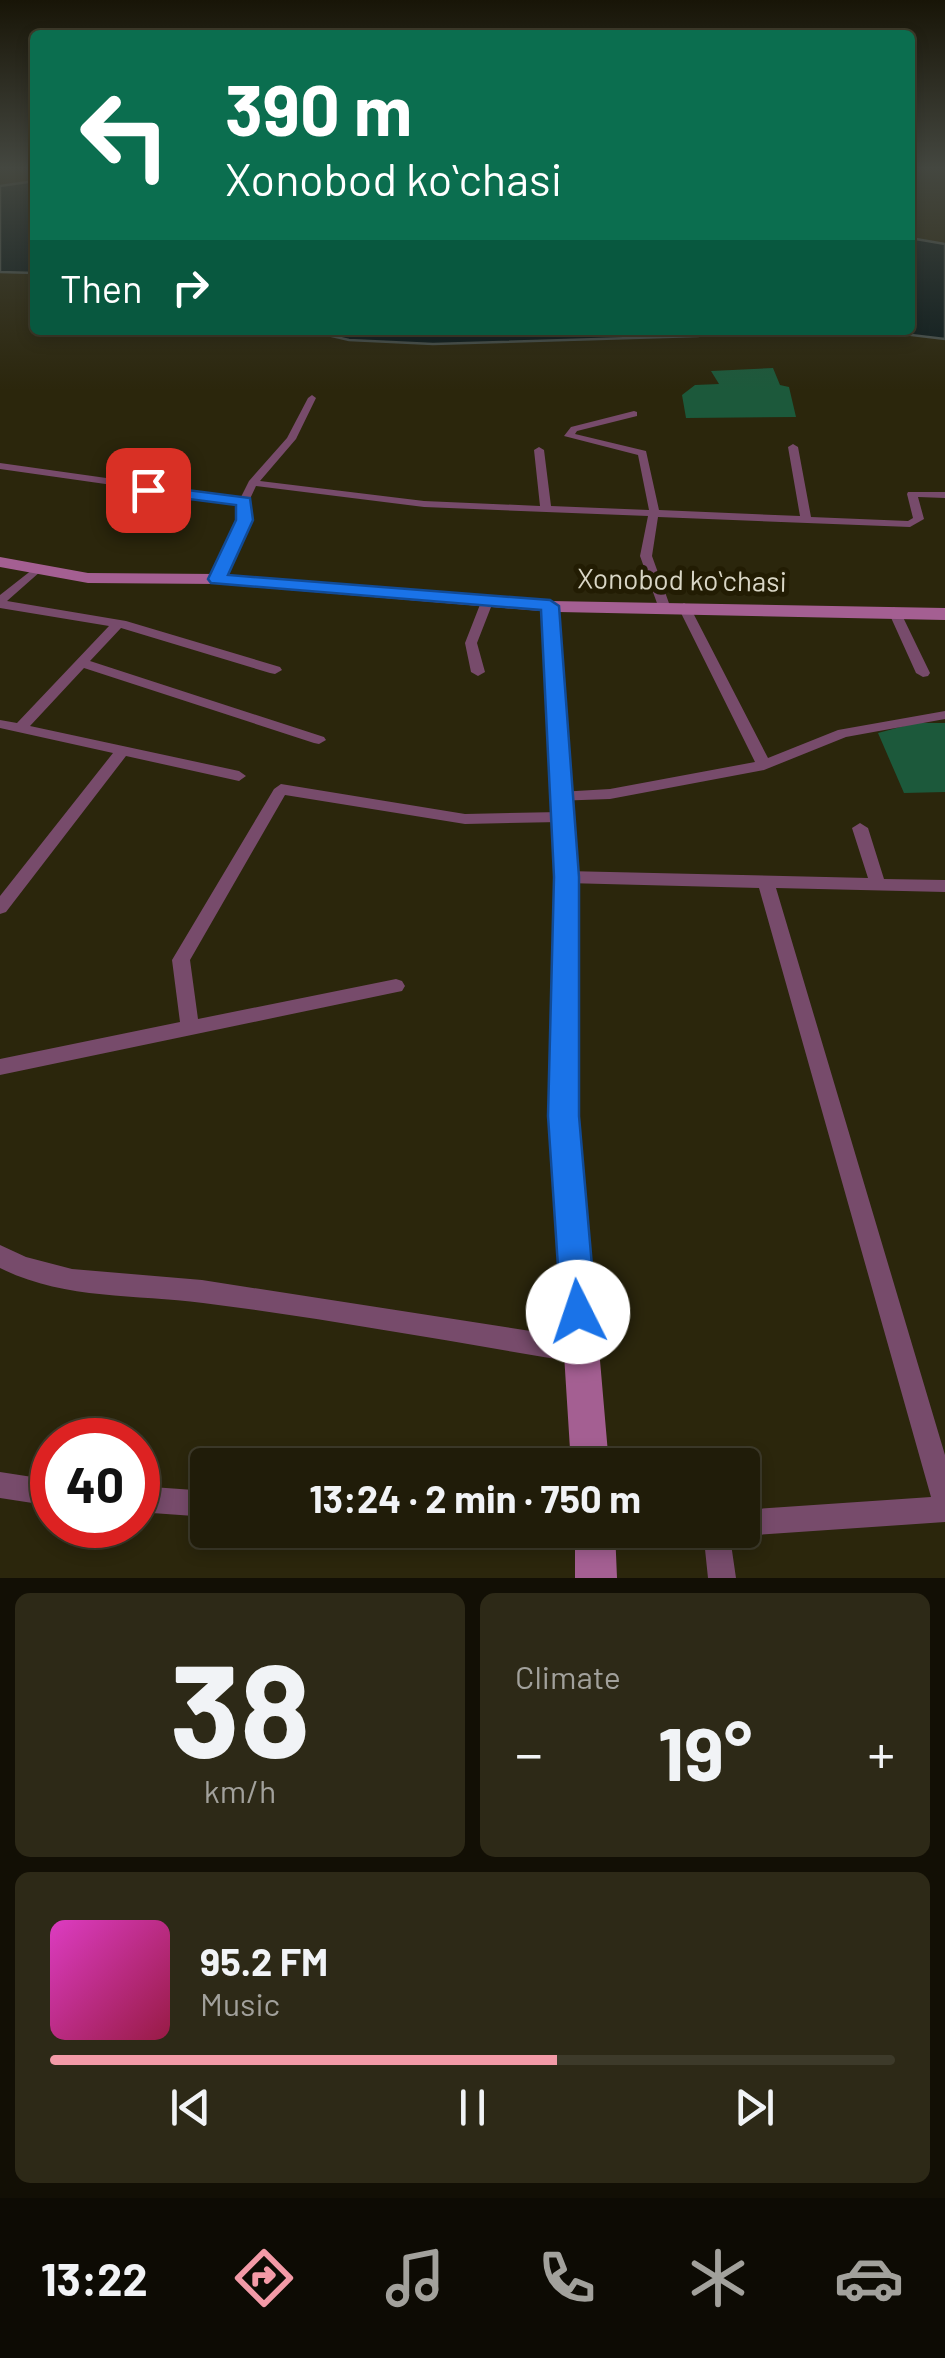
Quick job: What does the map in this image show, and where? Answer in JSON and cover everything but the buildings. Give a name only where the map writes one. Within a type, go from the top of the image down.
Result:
[{"type":"main road","name":"Xonobod koʻchasi","points":[[0,562],[99,578],[217,579],[550,606],[945,614]]},
{"type":"main road","points":[[550,606],[566,877],[564,1116],[589,1448]]},
{"type":"main road","points":[[595,1548],[596,1578]]},
{"type":"street","points":[[217,579],[244,520],[244,501],[253,483],[290,438],[312,398]]},
{"type":"street","points":[[634,414],[574,429],[569,436],[643,453],[654,510],[646,556],[764,765]]},
{"type":"street","points":[[792,447],[806,518]]},
{"type":"street","points":[[539,450],[546,509]]},
{"type":"street","points":[[0,466],[244,501]]},
{"type":"street","points":[[253,483],[424,504],[654,510],[916,524],[920,519],[912,494],[945,496]]},
{"type":"street","points":[[0,602],[37,569]]},
{"type":"street","points":[[0,602],[168,634],[275,670]]},
{"type":"street","points":[[478,672],[471,644],[487,602]]},
{"type":"street","points":[[894,611],[923,673]]},
{"type":"street","points":[[20,729],[116,626]]},
{"type":"street","points":[[82,663],[319,740]]},
{"type":"street","points":[[190,1029],[181,960],[281,789],[464,819],[560,807],[764,765],[843,733],[945,715]]},
{"type":"street","points":[[0,724],[239,776]]},
{"type":"street","points":[[0,908],[120,753]]},
{"type":"street","points":[[860,828],[878,884]]},
{"type":"street","points":[[566,877],[945,886]]},
{"type":"street","points":[[766,883],[945,1499]]},
{"type":"street","points":[[0,1067],[396,986]]},
{"type":"street","points":[[0,1256],[14,1264],[62,1277],[198,1290],[582,1351]]},
{"type":"street","points":[[0,1484],[30,1489]]},
{"type":"street","points":[[160,1501],[190,1503]]},
{"type":"street","points":[[760,1522],[945,1509]]},
{"type":"street","points":[[718,1548],[722,1578]]},
{"type":"green space","points":[[773,368],[780,385],[789,387],[796,417],[686,418],[682,395],[695,385],[719,384],[711,371]]},
{"type":"green space","points":[[915,723],[945,723],[945,792],[904,793],[878,733]]},
{"type":"shaded area","points":[[0,243],[30,243],[30,273],[0,272]]},
{"type":"shaded area","points":[[915,243],[945,244],[945,339],[912,335],[915,335]]},
{"type":"shaded area","points":[[328,335],[704,335],[433,344],[349,340]]},
{"type":"route","points":[[148,490],[244,501],[244,520],[217,579],[550,606],[566,877],[564,1116],[578,1312]]}]
